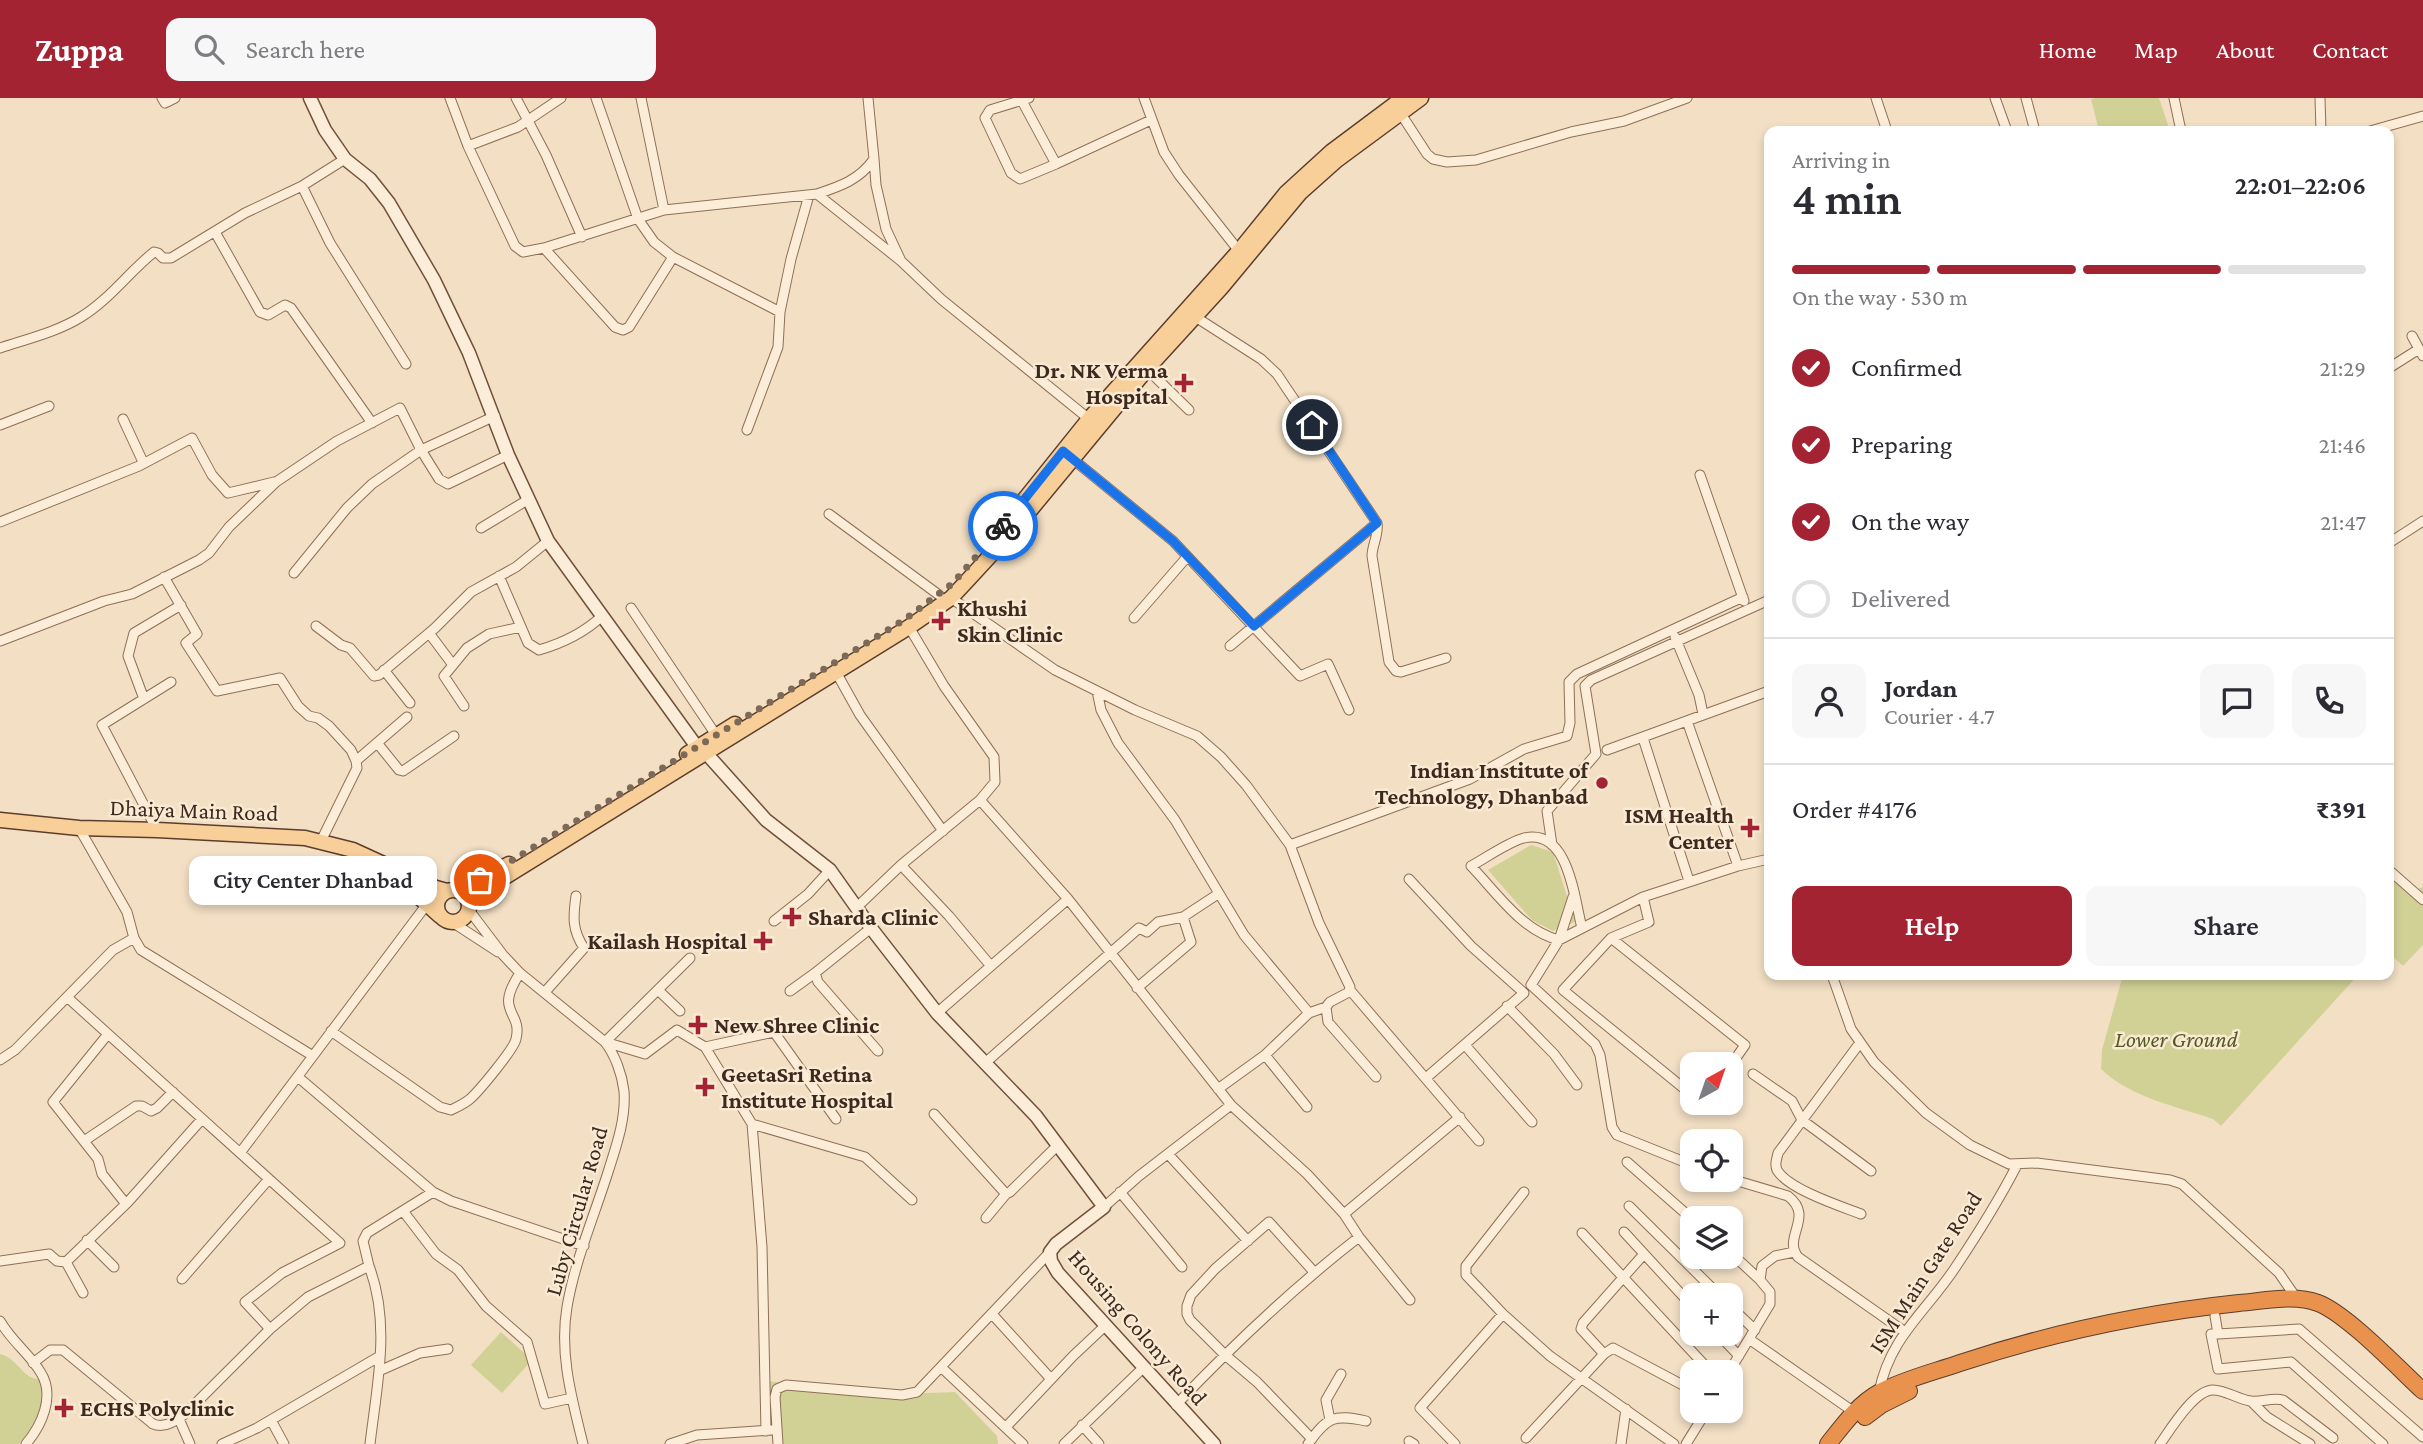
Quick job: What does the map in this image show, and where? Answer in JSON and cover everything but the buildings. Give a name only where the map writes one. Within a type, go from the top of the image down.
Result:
[{"type":"highway","points":[[1828,1444],[1854,1412],[1982,1356],[2070,1331],[2205,1307],[2297,1299],[2318,1303],[2350,1324],[2423,1391]]},
{"type":"highway","points":[[1841,1444],[1880,1399],[1935,1380],[2062,1344],[2139,1327],[2288,1309],[2313,1312],[2343,1332],[2423,1405]]},
{"type":"main road","points":[[1069,453],[1089,419],[1239,251],[1286,193],[1310,170],[1396,104],[1421,98]]},
{"type":"main road","points":[[448,921],[437,909],[442,894],[447,890],[497,871],[836,672],[909,627],[945,597],[1069,453],[1221,288],[1300,193],[1396,104]]},
{"type":"main road","points":[[382,864],[448,921],[465,918],[470,907],[512,873],[702,750],[716,736],[945,597]]},
{"type":"main road","name":"Dhaiya Main Road","points":[[0,820],[79,828],[279,835],[321,841],[353,850],[447,890]]},
{"type":"main road","points":[[447,890],[466,895],[470,907]]},
{"type":"street","points":[[162,98],[165,103],[175,98]]},
{"type":"street","points":[[310,98],[325,130],[345,159],[384,196],[428,269],[469,353],[508,455],[548,541],[702,750],[766,820],[830,870],[937,1013],[1036,1116],[1104,1207]]},
{"type":"street","points":[[450,98],[468,146],[515,246],[527,253],[664,210],[813,195],[852,181],[874,159]]},
{"type":"street","points":[[516,98],[546,155],[582,237]]},
{"type":"street","points":[[468,146],[518,127],[561,98]]},
{"type":"street","points":[[596,98],[638,219],[654,242],[673,257],[780,312]]},
{"type":"street","points":[[641,98],[664,210]]},
{"type":"street","points":[[868,98],[876,185],[886,229],[901,261]]},
{"type":"street","points":[[1144,98],[1164,152],[1239,251]]},
{"type":"street","points":[[1396,104],[1427,154],[1433,159],[1447,162],[1476,160],[1571,132],[1624,121],[1687,98]]},
{"type":"street","points":[[1876,98],[1885,126]]},
{"type":"street","points":[[1995,98],[2005,126]]},
{"type":"street","points":[[2026,98],[2034,126]]},
{"type":"street","points":[[2174,98],[2180,126]]},
{"type":"street","points":[[2320,98],[2321,126]]},
{"type":"street","points":[[1056,164],[1026,99],[990,110],[985,118],[1011,173],[1015,177],[1024,178],[1056,164],[1152,120]]},
{"type":"street","points":[[2388,126],[2423,116]]},
{"type":"street","points":[[0,348],[67,325],[82,317],[154,252],[168,259],[245,214],[302,186],[345,159]]},
{"type":"street","points":[[302,186],[330,243],[406,364]]},
{"type":"street","points":[[813,195],[901,261],[941,299],[1089,419]]},
{"type":"street","points":[[747,430],[778,347],[780,312],[813,195]]},
{"type":"street","points":[[215,232],[260,312],[268,315],[285,305],[291,308],[372,423]]},
{"type":"street","points":[[544,248],[615,327],[623,330],[632,324],[673,257]]},
{"type":"street","points":[[1194,316],[1261,359],[1277,374],[1377,523],[1372,556],[1389,662],[1396,671],[1401,672],[1446,658]]},
{"type":"street","points":[[2394,366],[2421,352],[2412,336]]},
{"type":"street","points":[[1147,369],[1189,410]]},
{"type":"street","points":[[0,425],[49,407]]},
{"type":"street","points":[[0,641],[104,601],[132,594],[192,564],[209,553],[229,527],[276,482],[337,440],[400,408],[421,450],[439,478],[448,484],[508,455]]},
{"type":"street","points":[[294,573],[347,508],[372,484],[421,450],[495,416]]},
{"type":"street","points":[[123,419],[143,462]]},
{"type":"street","points":[[0,522],[138,466],[192,438],[212,475],[228,492],[276,482]]},
{"type":"street","points":[[1069,453],[1194,561],[1300,676],[1328,664],[1349,710]]},
{"type":"street","points":[[1700,475],[1746,609]]},
{"type":"street","points":[[481,528],[529,499]]},
{"type":"street","points":[[829,514],[945,597],[1055,670],[1135,710],[1197,736],[1221,757],[1246,785],[1290,845],[1319,923],[1350,990],[1479,1141]]},
{"type":"street","points":[[2394,540],[2423,521]]},
{"type":"street","points":[[1230,646],[1377,523]]},
{"type":"street","points":[[316,626],[341,645],[350,648],[374,676],[429,633],[471,592],[516,567],[548,541]]},
{"type":"street","points":[[1134,618],[1187,557]]},
{"type":"street","points":[[499,576],[528,643],[538,650],[557,645],[589,628],[602,616]]},
{"type":"street","points":[[164,577],[197,634],[186,643],[217,691],[280,678],[298,706],[309,716],[318,718],[329,726],[351,750],[356,768],[321,841]]},
{"type":"street","points":[[1290,845],[1470,779],[1524,749],[1567,736],[1570,723],[1569,682],[1577,674],[1742,597]]},
{"type":"street","points":[[1552,845],[1547,811],[1595,754],[1585,686],[1764,602]]},
{"type":"street","points":[[144,699],[128,656],[134,633],[181,605]]},
{"type":"street","points":[[631,608],[716,736]]},
{"type":"street","points":[[464,706],[444,676],[467,648],[489,634],[521,627]]},
{"type":"street","points":[[856,908],[901,866],[980,800],[995,782],[994,757],[944,687],[909,627]]},
{"type":"street","points":[[1672,630],[1699,695],[1703,714]]},
{"type":"street","points":[[429,633],[453,665]]},
{"type":"street","points":[[384,670],[410,703]]},
{"type":"street","points":[[836,672],[860,716],[943,831]]},
{"type":"street","points":[[157,830],[102,725],[171,682]]},
{"type":"street","points":[[1097,691],[1101,710],[1112,733],[1175,820],[1244,935],[1309,1013]]},
{"type":"street","points":[[1607,750],[1764,693]]},
{"type":"street","points":[[356,761],[407,717]]},
{"type":"street","points":[[1687,721],[1738,866]]},
{"type":"street","points":[[378,744],[399,770],[403,771],[454,736]]},
{"type":"street","points":[[1643,738],[1689,881]]},
{"type":"street","points":[[980,800],[1068,899],[1231,1105],[1307,1174],[1344,1214],[1359,1237],[1410,1300]]},
{"type":"street","points":[[79,828],[127,912],[134,938],[145,954],[313,1056]]},
{"type":"street","points":[[1582,928],[1566,863],[1558,848],[1539,837],[1523,838],[1471,866],[1529,927],[1546,937],[1559,940],[1643,897],[1764,860]]},
{"type":"street","points":[[901,866],[949,916],[990,965]]},
{"type":"street","points":[[774,921],[808,894],[830,870]]},
{"type":"street","points":[[2394,874],[2423,900]]},
{"type":"street","points":[[1409,879],[1471,946],[1524,993],[1426,1078]]},
{"type":"street","points":[[240,1153],[427,904],[447,890]]},
{"type":"street","points":[[985,1063],[1139,929],[1147,932],[1158,922],[1183,917],[1218,894]]},
{"type":"street","points":[[1574,895],[1559,940],[1531,985],[1595,1044],[1600,1055],[1614,1132],[1629,1142],[1680,1161]]},
{"type":"street","points":[[545,992],[584,947],[577,937],[572,921],[576,896]]},
{"type":"street","points":[[1643,897],[1649,922],[1611,937],[1563,990],[1680,1086]]},
{"type":"street","points":[[937,1013],[1068,899]]},
{"type":"street","name":"Luby Circular Road","points":[[470,907],[503,955],[520,973],[605,1042],[612,1051],[621,1077],[624,1107],[617,1144],[572,1287],[565,1327],[565,1350],[572,1398],[583,1444]]},
{"type":"street","points":[[1137,988],[1191,942],[1183,917]]},
{"type":"street","name":"Luby Circular Road","points":[[448,921],[503,955]]},
{"type":"street","points":[[789,991],[871,928]]},
{"type":"street","points":[[1611,937],[1745,1045],[1740,1052]]},
{"type":"street","points":[[0,1060],[15,1050],[113,950],[134,938]]},
{"type":"street","points":[[690,958],[605,1042],[645,1054],[677,1030],[705,1047],[752,1124],[762,1247],[771,1431],[778,1444]]},
{"type":"street","points":[[331,1031],[440,1107],[451,1110],[470,1099],[513,1046],[517,1031],[507,998],[520,973]]},
{"type":"street","points":[[815,973],[818,982],[878,1051]]},
{"type":"street","points":[[1834,980],[1859,1044],[1926,1114],[1970,1145],[1997,1160],[2017,1165],[2037,1163],[2170,1180],[2182,1184],[2279,1273],[2297,1299]]},
{"type":"street","points":[[658,990],[680,1011]]},
{"type":"street","points":[[1218,1089],[1265,1055],[1309,1013],[1326,1007],[1350,990]]},
{"type":"street","points":[[67,997],[340,1243],[282,1273],[245,1302],[270,1329]]},
{"type":"street","points":[[1507,1006],[1554,1054],[1577,1086]]},
{"type":"street","points":[[1326,1007],[1328,1022],[1376,1076]]},
{"type":"street","points":[[705,1047],[774,1032],[836,1119]]},
{"type":"street","points":[[108,1034],[53,1102],[100,1161],[102,1174],[126,1204]]},
{"type":"street","points":[[1859,1044],[1778,1153],[1776,1169],[1803,1191],[1861,1214]]},
{"type":"street","points":[[1465,1045],[1532,1122]]},
{"type":"street","points":[[1265,1055],[1307,1107]]},
{"type":"street","points":[[1753,1074],[1791,1101],[1802,1120],[1871,1171]]},
{"type":"street","points":[[298,1077],[433,1192],[584,1246]]},
{"type":"street","points":[[84,1141],[136,1106],[142,1105],[150,1111],[157,1108],[173,1092]]},
{"type":"street","name":"Housing Colony Road","points":[[1206,1441],[1144,1367],[1058,1273],[1051,1261],[1050,1252],[1056,1244],[1231,1105]]},
{"type":"street","points":[[934,1114],[1006,1194]]},
{"type":"street","points":[[1344,1214],[1460,1117]]},
{"type":"street","points":[[66,1262],[126,1204],[202,1119]]},
{"type":"street","points":[[752,1124],[865,1157],[912,1200]]},
{"type":"street","points":[[986,1218],[1006,1194],[1058,1146]]},
{"type":"street","points":[[1168,1154],[1248,1241]]},
{"type":"street","points":[[1627,1163],[1680,1209]]},
{"type":"street","name":"ISM Main Gate Road","points":[[1880,1399],[1887,1362],[1905,1332],[1955,1268],[2017,1165]]},
{"type":"street","points":[[182,1279],[269,1179]]},
{"type":"street","points":[[1743,1183],[1788,1196],[1798,1205],[1800,1212],[1794,1252]]},
{"type":"street","points":[[370,1444],[379,1371],[381,1322],[379,1296],[369,1266],[364,1237],[433,1192]]},
{"type":"street","points":[[1121,1192],[1182,1267]]},
{"type":"street","points":[[1524,1192],[1466,1266],[1465,1270],[1473,1284],[1550,1356],[1674,1444]]},
{"type":"street","points":[[1629,1206],[1707,1283]]},
{"type":"street","points":[[403,1211],[436,1254],[458,1270],[486,1306],[527,1342],[545,1404],[572,1398]]},
{"type":"street","points":[[1314,1272],[1269,1222],[1215,1269],[1191,1296],[1187,1306],[1190,1320],[1257,1382],[1310,1441],[1335,1417],[1366,1422]]},
{"type":"street","points":[[1582,1233],[1700,1360]]},
{"type":"street","points":[[1624,1233],[1680,1293]]},
{"type":"street","points":[[1176,1405],[1224,1354],[1314,1272],[1359,1237]]},
{"type":"street","points":[[87,1240],[114,1267]]},
{"type":"street","points":[[771,1431],[775,1393],[786,1385],[911,1395],[918,1392],[1050,1252]]},
{"type":"street","points":[[1794,1252],[1905,1332]]},
{"type":"street","points":[[1760,1280],[1762,1266],[1768,1260],[1794,1252]]},
{"type":"street","points":[[0,1261],[49,1254],[57,1261],[66,1262]]},
{"type":"street","points":[[1604,1354],[1581,1329],[1583,1323],[1644,1254]]},
{"type":"street","points":[[66,1262],[83,1293]]},
{"type":"street","points":[[1737,1360],[1772,1298],[1760,1280],[1743,1264]]},
{"type":"street","points":[[33,1363],[50,1350],[63,1350],[153,1424],[160,1426],[179,1419],[270,1329],[318,1291],[369,1266]]},
{"type":"street","points":[[992,1314],[1051,1379]]},
{"type":"street","points":[[1455,1444],[1420,1408],[1503,1314]]},
{"type":"street","points":[[2215,1316],[2218,1334]]},
{"type":"street","points":[[1743,1318],[1755,1330]]},
{"type":"street","points":[[0,1321],[16,1345],[43,1375],[46,1398],[42,1419],[26,1444]]},
{"type":"street","points":[[1006,1427],[1106,1325]]},
{"type":"street","points":[[2383,1444],[2291,1362],[2218,1369],[2211,1334],[2299,1329],[2423,1437]]},
{"type":"street","points":[[1749,1339],[1854,1412]]},
{"type":"street","points":[[1729,1346],[1739,1356]]},
{"type":"street","points":[[1525,1438],[1604,1354],[1613,1348],[1680,1383]]},
{"type":"street","points":[[379,1371],[420,1353],[448,1349]]},
{"type":"street","points":[[222,1444],[271,1420],[380,1356]]},
{"type":"street","points":[[942,1367],[1023,1444]]},
{"type":"street","points":[[1064,1444],[1144,1367]]},
{"type":"street","points":[[1330,1420],[1326,1400],[1341,1374]]},
{"type":"street","points":[[2163,1443],[2180,1416],[2202,1393],[2215,1390],[2251,1401],[2276,1398],[2283,1400],[2333,1438]]},
{"type":"street","points":[[2251,1401],[2267,1417],[2310,1444]]},
{"type":"street","points":[[1621,1444],[1626,1409]]},
{"type":"street","points":[[179,1419],[190,1444]]},
{"type":"street","points":[[271,1420],[284,1444]]},
{"type":"street","points":[[1686,1444],[1699,1423]]},
{"type":"street","points":[[1082,1425],[1098,1444]]},
{"type":"street","points":[[670,1444],[697,1435],[771,1431]]},
{"type":"green space","points":[[2159,98],[2168,126],[2098,126],[2091,99]]},
{"type":"green space","points":[[1531,845],[1553,852],[1575,922],[1553,931],[1532,920],[1488,870]]},
{"type":"green space","points":[[2394,873],[2415,890],[2423,887],[2423,945],[2403,966],[2394,958]]},
{"type":"green space","name":"Lower Ground","points":[[2122,980],[2353,980],[2221,1126],[2213,1119],[2125,1087],[2101,1069],[2102,1050]]},
{"type":"green space","points":[[501,1332],[532,1360],[502,1393],[471,1365]]},
{"type":"green space","points":[[0,1354],[29,1376],[40,1379],[42,1398],[39,1414],[19,1444],[0,1444]]},
{"type":"green space","points":[[765,1381],[901,1394],[955,1392],[997,1436],[998,1444],[773,1444]]},
{"type":"way so far","points":[[480,880],[904,620],[953,583],[1003,526]]},
{"type":"place","name":"Dr. NK Verma Hospital","points":[[1184,383]]},
{"type":"place","name":"Khushi Skin Clinic","points":[[941,621]]},
{"type":"place","name":"Indian Institute of Technology, Dhanbad","points":[[1602,783]]},
{"type":"place","name":"ISM Health Center","points":[[1750,828]]},
{"type":"place","name":"City Center Dhanbad","points":[[480,880]]},
{"type":"place","name":"Sharda Clinic","points":[[792,917]]},
{"type":"place","name":"Kailash Hospital","points":[[763,941]]},
{"type":"place","name":"New Shree Clinic","points":[[698,1025]]},
{"type":"place","name":"GeetaSri Retina Institute Hospital","points":[[705,1087]]},
{"type":"place","name":"ECHS Polyclinic","points":[[64,1408]]},
{"type":"route","points":[[1003,526],[1063,451],[1173,541],[1254,626],[1377,523],[1312,425]]}]
